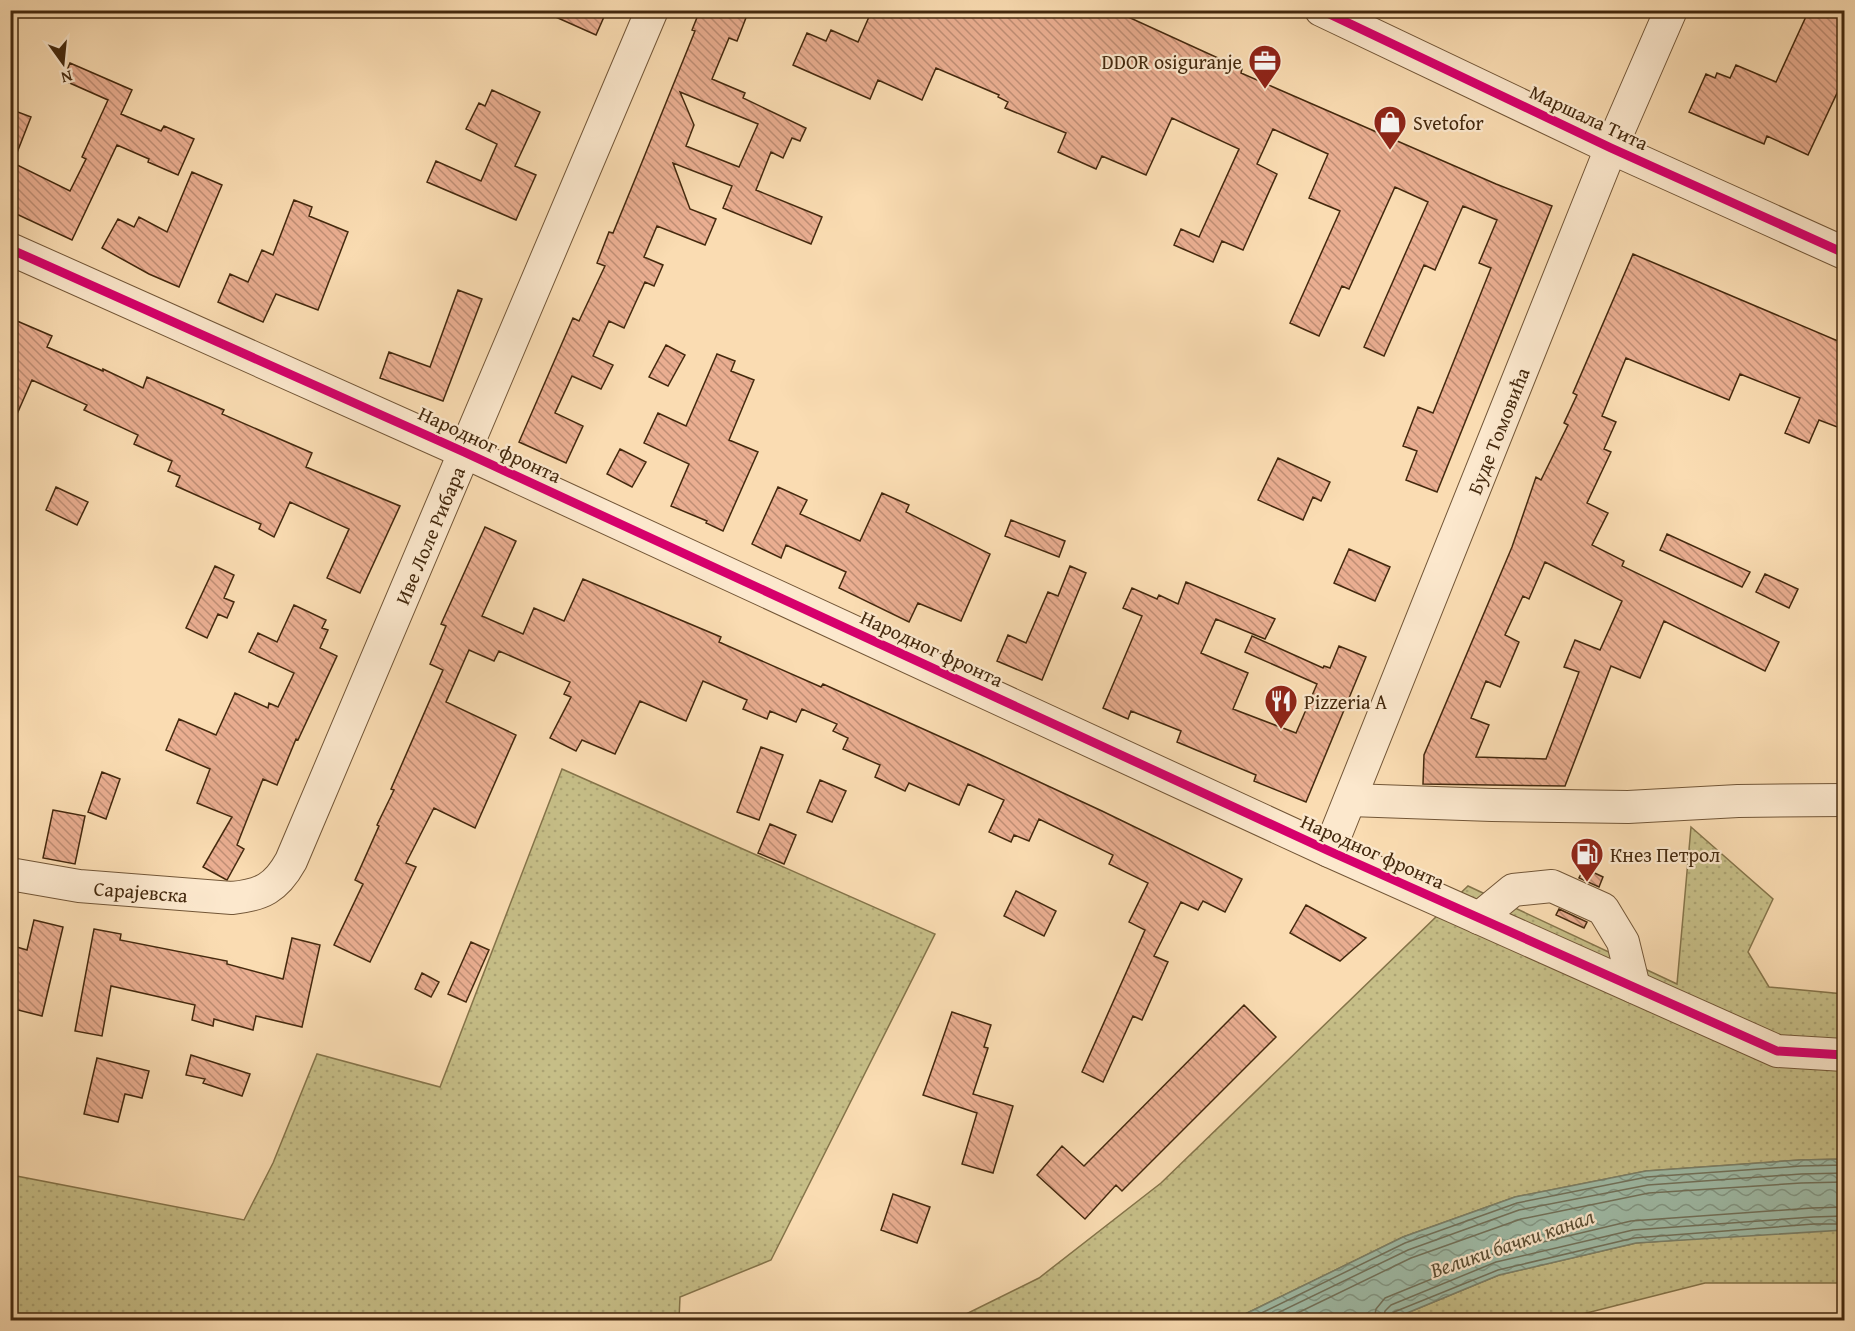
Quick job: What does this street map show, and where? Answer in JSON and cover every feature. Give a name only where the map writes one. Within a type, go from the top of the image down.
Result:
[{"type":"street","name":"Иве Лоле Рибара","points":[[269,888],[282,877],[291,861],[652,10]]},
{"type":"street","name":"Маршала Тита","points":[[1321,10],[1611,148],[1845,253]]},
{"type":"street","name":"Буде Томовића","points":[[1329,851],[1611,148],[1671,10]]},
{"type":"street","name":"Народног фронта","points":[[10,249],[464,452],[1329,851],[1777,1051],[1845,1055]]},
{"type":"street","points":[[1350,800],[1492,806],[1628,807],[1738,801],[1845,800]]},
{"type":"street","name":"Сарајевска","points":[[10,874],[79,885],[232,898],[250,896],[269,888]]},
{"type":"street","points":[[1479,918],[1513,890],[1552,886],[1562,890],[1603,909],[1623,942],[1634,987]]},
{"type":"shaded area","points":[[562,769],[935,934],[771,1260],[680,1297],[679,1320],[11,1320],[11,1175],[244,1220],[273,1163],[317,1054],[440,1087]]},
{"type":"shaded area","points":[[1691,827],[1773,899],[1748,952],[1769,987],[1844,994],[1844,1159],[1646,1171],[1515,1197],[1403,1237],[1233,1320],[954,1320],[1039,1278],[1161,1183],[1468,886],[1677,984]]},
{"type":"shaded area","points":[[1814,1230],[1844,1230],[1844,1283],[1705,1283],[1559,1320],[1390,1320],[1499,1275],[1636,1243]]},
{"type":"water","name":"Велики бачки канал","points":[[1844,1159],[1844,1230],[1636,1243],[1499,1275],[1390,1320],[1233,1320],[1403,1237],[1515,1197],[1646,1171]]},
{"type":"building","points":[[540,10],[607,10],[596,35]]},
{"type":"building","points":[[700,10],[749,10],[737,41],[729,38],[712,79],[745,93],[743,98],[806,128],[800,141],[792,138],[783,158],[771,152],[756,190],[822,217],[811,244],[723,208],[732,186],[673,163],[690,209],[716,219],[705,245],[657,226],[644,257],[663,265],[654,286],[645,282],[624,328],[609,321],[593,356],[613,365],[601,389],[572,376],[555,413],[583,426],[566,463],[519,442],[573,318],[579,321],[605,266],[597,263],[609,232],[613,233],[638,172],[695,31],[692,30]],"holes":[[[680,92],[758,124],[739,167],[686,146],[694,125]]]},
{"type":"building","points":[[872,10],[1113,10],[1242,69],[1241,73],[1552,206],[1437,492],[1406,480],[1417,451],[1403,446],[1418,407],[1433,413],[1491,268],[1479,263],[1497,220],[1463,206],[1435,270],[1424,265],[1384,356],[1364,347],[1428,202],[1395,187],[1349,289],[1342,286],[1319,336],[1290,323],[1340,211],[1309,198],[1328,154],[1273,129],[1257,164],[1277,174],[1243,250],[1222,241],[1213,262],[1174,245],[1181,229],[1199,237],[1239,149],[1172,118],[1146,175],[1102,156],[1096,169],[1058,152],[1066,133],[1005,108],[1008,102],[998,97],[999,95],[936,68],[922,100],[878,80],[870,99],[793,65],[807,33],[826,41],[831,30],[858,42]]},
{"type":"building","points":[[1809,10],[1845,10],[1845,76],[1808,155],[1767,136],[1764,144],[1689,112],[1706,74],[1715,78],[1717,73],[1730,78],[1736,65],[1776,82]]},
{"type":"building","points":[[70,63],[132,90],[121,114],[161,131],[164,126],[194,139],[178,175],[117,145],[72,240],[10,211],[10,109],[31,117],[13,163],[70,191],[86,159],[82,157],[108,100],[63,80]]},
{"type":"building","points":[[492,90],[540,112],[515,166],[536,175],[516,220],[427,182],[436,161],[481,181],[497,144],[466,129],[479,103],[485,106]]},
{"type":"building","points":[[192,172],[222,185],[179,287],[149,274],[102,248],[118,219],[134,227],[139,217],[167,232]]},
{"type":"building","points":[[294,200],[312,207],[309,216],[348,232],[318,310],[276,294],[263,322],[218,302],[230,274],[248,282],[262,250],[273,255]]},
{"type":"building","points":[[1633,254],[1845,344],[1845,430],[1819,420],[1809,443],[1785,433],[1800,398],[1740,374],[1729,400],[1626,358],[1602,416],[1616,422],[1604,449],[1611,452],[1587,503],[1608,513],[1592,545],[1624,561],[1622,566],[1779,642],[1765,671],[1664,621],[1640,678],[1611,666],[1565,786],[1423,784],[1424,755],[1512,547],[1536,477],[1541,480],[1568,425],[1564,423],[1577,395],[1573,393]],"holes":[[[1545,562],[1622,601],[1600,650],[1575,640],[1564,667],[1579,672],[1546,759],[1476,757],[1489,725],[1471,718],[1486,681],[1500,687],[1519,642],[1505,635],[1523,596],[1529,599]]]},
{"type":"building","points":[[458,290],[482,299],[443,401],[380,378],[389,352],[430,367]]},
{"type":"building","points":[[10,318],[52,336],[47,347],[143,388],[147,377],[224,410],[222,414],[312,453],[306,467],[400,506],[360,593],[327,578],[349,529],[290,502],[274,537],[259,529],[261,524],[176,486],[180,476],[168,471],[172,461],[134,444],[138,435],[84,410],[87,405],[32,380],[10,430]]},
{"type":"building","points":[[666,345],[685,355],[668,386],[649,377]]},
{"type":"building","points":[[717,354],[735,361],[731,371],[754,380],[729,440],[758,452],[723,531],[706,523],[707,521],[671,506],[689,464],[644,443],[658,413],[686,426]]},
{"type":"building","points":[[620,449],[646,462],[632,487],[607,474]]},
{"type":"building","points":[[1278,458],[1330,482],[1321,501],[1313,497],[1303,520],[1258,500]]},
{"type":"building","points":[[56,487],[88,502],[77,525],[46,510]]},
{"type":"building","points":[[778,487],[807,500],[800,514],[860,541],[882,493],[909,505],[906,512],[990,554],[961,621],[918,603],[909,622],[839,588],[846,572],[786,545],[781,558],[752,544]]},
{"type":"building","points":[[1011,520],[1065,541],[1059,557],[1005,536]]},
{"type":"building","points":[[485,527],[516,541],[482,616],[523,634],[534,608],[564,621],[583,579],[721,637],[719,642],[821,687],[823,684],[981,755],[1242,879],[1225,912],[1203,901],[1198,910],[1181,902],[1154,956],[1168,962],[1142,1020],[1133,1016],[1103,1082],[1082,1072],[1145,930],[1129,922],[1148,883],[1109,864],[1113,855],[1039,819],[1029,841],[1014,835],[1011,842],[989,832],[1004,800],[968,784],[959,805],[909,783],[905,791],[875,777],[880,765],[843,749],[848,738],[833,731],[837,724],[802,709],[796,722],[770,711],[767,719],[743,709],[747,700],[703,681],[686,721],[640,701],[615,754],[582,740],[576,751],[550,738],[571,697],[564,694],[570,682],[499,651],[494,661],[469,650],[446,702],[516,735],[475,828],[434,808],[406,863],[416,867],[370,962],[334,945],[363,884],[355,880],[394,790],[391,789],[443,670],[430,664],[446,626],[441,624]]},
{"type":"building","points":[[1667,534],[1750,572],[1742,587],[1660,550]]},
{"type":"building","points":[[1349,549],[1390,567],[1375,601],[1334,583]]},
{"type":"building","points":[[215,566],[234,575],[224,598],[234,602],[227,618],[218,614],[207,638],[186,628]]},
{"type":"building","points":[[1070,566],[1086,573],[1042,680],[997,661],[1008,635],[1026,643],[1048,592],[1058,596]]},
{"type":"building","points":[[1765,574],[1798,589],[1789,608],[1756,592]]},
{"type":"building","points":[[1186,582],[1275,619],[1265,639],[1216,619],[1201,653],[1248,673],[1233,709],[1296,733],[1317,684],[1245,652],[1252,636],[1323,668],[1324,666],[1330,668],[1339,646],[1366,657],[1306,802],[1254,781],[1256,775],[1177,742],[1181,731],[1131,711],[1128,719],[1103,708],[1142,616],[1123,608],[1132,588],[1157,599],[1159,595],[1178,604]]},
{"type":"building","points":[[294,605],[326,620],[322,628],[328,630],[320,648],[337,656],[298,740],[296,739],[277,785],[263,779],[237,845],[244,849],[227,880],[203,867],[232,817],[197,803],[210,769],[166,750],[179,719],[216,735],[235,693],[268,708],[269,703],[278,707],[294,673],[249,652],[258,633],[277,642]]},
{"type":"building","points":[[761,747],[783,755],[759,820],[737,812]]},
{"type":"building","points":[[102,772],[120,779],[106,819],[88,812]]},
{"type":"building","points":[[820,780],[846,791],[832,822],[807,812]]},
{"type":"building","points":[[53,810],[85,816],[75,864],[43,858]]},
{"type":"building","points":[[770,824],[796,835],[784,864],[758,853]]},
{"type":"building","points":[[1584,868],[1603,877],[1599,887],[1579,878]]},
{"type":"building","points":[[1016,891],[1056,911],[1044,936],[1004,916]]},
{"type":"building","points":[[1306,905],[1366,938],[1340,961],[1290,933]]},
{"type":"building","points":[[1559,909],[1587,922],[1584,928],[1556,915]]},
{"type":"building","points":[[34,920],[63,927],[42,1016],[10,1008],[10,945],[27,950]]},
{"type":"building","points":[[94,929],[121,934],[120,940],[227,961],[227,964],[283,979],[292,938],[320,945],[302,1027],[256,1016],[253,1030],[214,1019],[213,1026],[192,1020],[195,1005],[111,986],[102,1036],[75,1031]]},
{"type":"building","points":[[471,942],[489,950],[466,1002],[448,994]]},
{"type":"building","points":[[422,973],[439,982],[431,997],[415,989]]},
{"type":"building","points":[[1244,1005],[1276,1037],[1122,1191],[1116,1185],[1085,1219],[1037,1175],[1062,1146],[1084,1166]]},
{"type":"building","points":[[952,1012],[991,1025],[984,1047],[988,1048],[973,1094],[1013,1106],[993,1173],[962,1164],[977,1113],[923,1095]]},
{"type":"building","points":[[191,1055],[250,1074],[242,1096],[203,1083],[205,1079],[186,1075]]},
{"type":"building","points":[[97,1058],[149,1071],[142,1098],[125,1094],[118,1122],[84,1114]]},
{"type":"building","points":[[893,1194],[930,1207],[917,1243],[881,1230]]},
{"type":"cycle path","points":[[1321,10],[1611,148],[1844,253]]},
{"type":"cycle path","points":[[10,249],[464,452],[1329,851],[1777,1051],[1844,1055]]},
{"type":"place","name":"DDOR osiguranje","points":[[1265,90]]},
{"type":"place","name":"Svetofor","points":[[1390,151]]},
{"type":"place","name":"Pizzeria A","points":[[1281,730]]},
{"type":"place","name":"Кнез Петрол","points":[[1587,883]]}]
